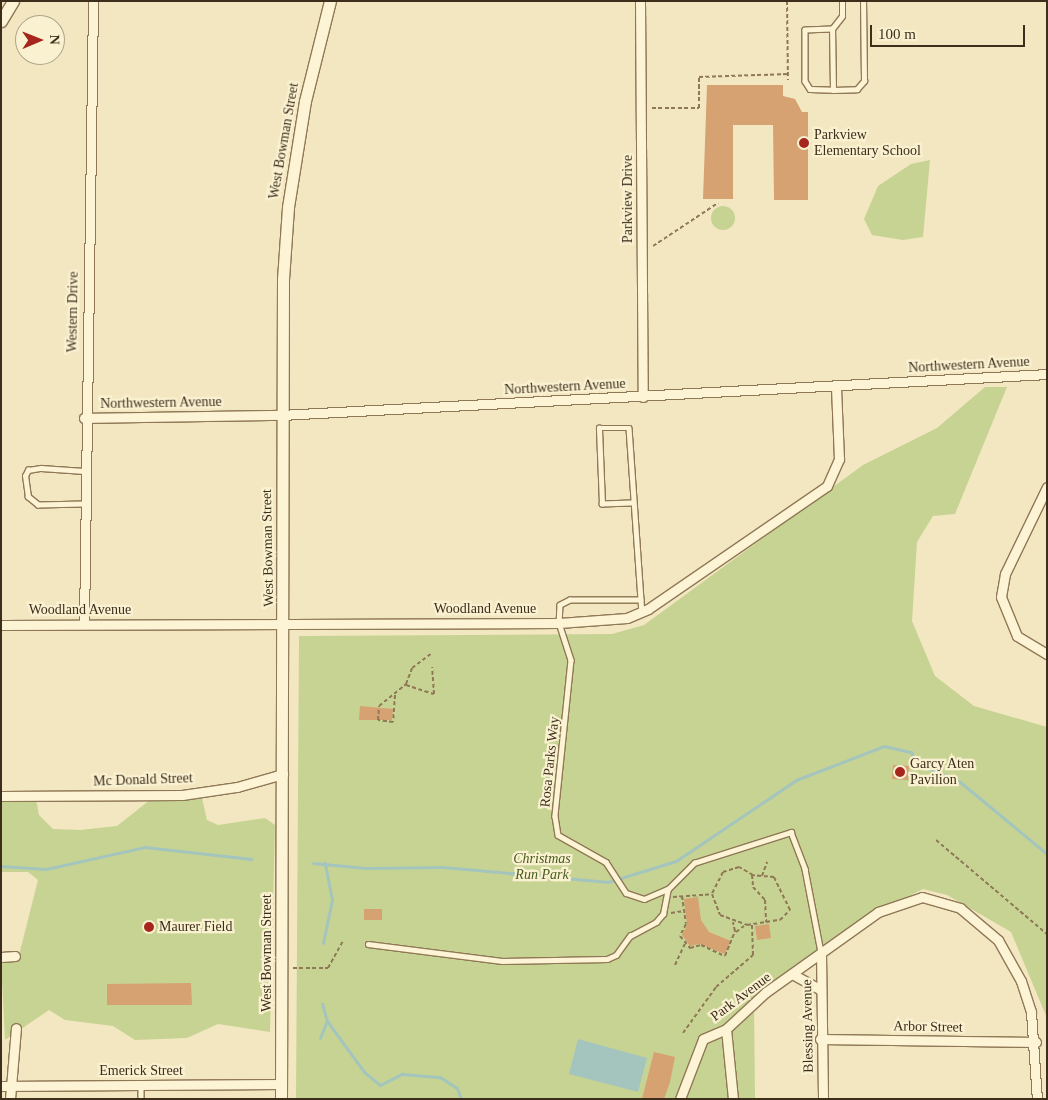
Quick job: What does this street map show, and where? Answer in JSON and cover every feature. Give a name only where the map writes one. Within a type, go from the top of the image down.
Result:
[{"type":"street","points":[[1,21],[13,1]]},
{"type":"street","name":"Western Drive","points":[[84,624],[84,418],[93,1]]},
{"type":"street","name":"West Bowman Street","points":[[281,1099],[284,624],[281,415],[288,207],[304,101],[330,1]]},
{"type":"street","name":"Parkview Drive","points":[[640,1],[643,397]]},
{"type":"street","name":"Northwestern Avenue","points":[[84,418],[281,415],[836,387],[1047,374]]},
{"type":"street","name":"Woodland Avenue","points":[[1,624],[559,623],[605,621],[642,612],[827,486],[839,459],[836,387]]},
{"type":"street","points":[[1047,487],[1005,574],[1001,597],[1017,636],[1047,654]]},
{"type":"street","name":"Mc Donald Street","points":[[1,796],[182,794],[238,787],[283,774]]},
{"type":"street","name":"Park Avenue","points":[[680,1099],[703,1039],[726,1028],[766,992],[794,975],[822,953],[901,900],[942,900],[974,918],[998,940],[1021,981],[1036,1042],[1036,1099]]},
{"type":"street","name":"Blessing Avenue","points":[[822,953],[820,1039],[823,1099]]},
{"type":"street","points":[[1,956],[15,956]]},
{"type":"street","points":[[794,975],[821,990]]},
{"type":"street","points":[[10,1099],[6,1086],[16,1028]]},
{"type":"street","points":[[726,1028],[733,1099]]},
{"type":"street","name":"Arbor Street","points":[[820,1039],[1036,1042]]},
{"type":"street","name":"Emerick Street","points":[[6,1086],[281,1084]]},
{"type":"lane","points":[[833,90],[832,29],[842,16],[842,1]]},
{"type":"lane","points":[[832,29],[805,30],[804,81],[810,89],[856,89],[864,82],[864,1]]},
{"type":"lane","points":[[631,503],[602,504],[599,428],[629,428],[631,503],[642,612]]},
{"type":"lane","points":[[84,471],[41,468],[28,470],[25,476],[28,497],[38,505],[84,504]]},
{"type":"lane","points":[[559,623],[563,601],[641,600]]},
{"type":"lane","name":"Rosa Parks Way","points":[[559,623],[571,660],[555,816],[558,835],[606,862],[626,893],[644,899],[668,889],[694,863],[791,832],[804,869],[822,953]]},
{"type":"lane","points":[[368,944],[502,961],[607,959],[616,956],[630,936],[656,922],[668,889]]},
{"type":"lane","points":[[140,1084],[141,1099]]},
{"type":"path","points":[[788,1],[788,80]]},
{"type":"path","points":[[652,108],[699,108],[699,77],[788,74]]},
{"type":"path","points":[[653,246],[718,203]]},
{"type":"path","points":[[395,695],[393,722],[378,720],[379,706],[406,685],[410,674],[432,653]]},
{"type":"path","points":[[406,685],[434,694],[432,667]]},
{"type":"path","points":[[405,674],[410,674]]},
{"type":"path","points":[[936,840],[1047,934]]},
{"type":"path","points":[[762,876],[767,862]]},
{"type":"path","points":[[734,934],[747,926],[786,916],[790,910],[776,879],[752,875],[738,867],[727,869],[712,894],[717,911],[733,922],[747,926]]},
{"type":"path","points":[[752,875],[753,887],[766,900],[766,922]]},
{"type":"path","points":[[666,898],[712,894]]},
{"type":"path","points":[[682,896],[686,924],[680,936],[690,948],[701,945],[725,956],[734,934],[733,922]]},
{"type":"path","points":[[671,913],[684,911]]},
{"type":"path","points":[[683,1033],[716,987],[753,955],[752,925]]},
{"type":"path","points":[[293,968],[328,968],[344,941]]},
{"type":"path","points":[[675,965],[686,941]]},
{"type":"green space","points":[[930,160],[923,237],[903,240],[872,235],[864,219],[878,186],[911,164]]},
{"type":"green space","points":[[723,206],[728,207],[734,213],[734,223],[728,229],[723,230],[718,229],[712,223],[711,218],[712,213],[718,207]]},
{"type":"green space","name":"Christmas Run Park","points":[[985,387],[1007,387],[955,514],[933,516],[917,542],[912,621],[935,676],[974,706],[1047,727],[1047,1018],[1011,932],[947,895],[923,889],[878,912],[754,999],[755,1099],[296,1099],[299,636],[612,634],[644,625],[863,465],[937,428]]},
{"type":"green space","name":"Maurer Field","points":[[202,798],[207,820],[218,825],[265,818],[275,825],[270,1032],[218,1024],[187,1038],[135,1040],[113,1026],[65,1020],[49,1010],[5,1040],[1,959],[18,959],[38,880],[28,872],[1,872],[1,799],[36,799],[39,815],[53,829],[80,830],[117,826],[150,800]]},
{"type":"water","points":[[578,1039],[647,1058],[638,1092],[569,1074]]},
{"type":"building","points":[[707,85],[783,85],[783,96],[795,99],[802,112],[808,112],[808,200],[774,200],[773,125],[733,125],[733,199],[703,199]]},
{"type":"building","points":[[360,706],[393,709],[392,720],[359,720]]},
{"type":"building","name":"Garcy Aten Pavilion","points":[[893,765],[909,766],[908,780],[892,779]]},
{"type":"building","points":[[698,897],[701,920],[709,932],[731,941],[725,954],[700,944],[690,946],[682,935],[687,925],[684,899]]},
{"type":"building","points":[[364,909],[382,909],[382,920],[364,920]]},
{"type":"building","points":[[769,924],[771,938],[757,940],[755,926]]},
{"type":"building","points":[[191,983],[192,1005],[107,1005],[107,984]]},
{"type":"building","points":[[654,1052],[675,1057],[670,1082],[664,1099],[642,1099]]},
{"type":"waterway","points":[[313,863],[366,868],[443,867],[608,882],[676,861],[796,780],[884,746],[911,752],[916,763],[960,782],[1047,854]]},
{"type":"waterway","points":[[1,866],[46,869],[145,847],[251,859]]},
{"type":"waterway","points":[[323,943],[332,900],[325,863]]},
{"type":"waterway","points":[[320,1038],[327,1021],[322,1004]]},
{"type":"waterway","points":[[327,1021],[364,1072],[380,1085],[402,1074],[440,1077],[457,1088],[461,1099]]},
{"type":"place","name":"Parkview Elementary School","points":[[804,143]]},
{"type":"place","name":"Garcy Aten Pavilion","points":[[900,772]]},
{"type":"place","name":"Maurer Field","points":[[149,927]]}]
